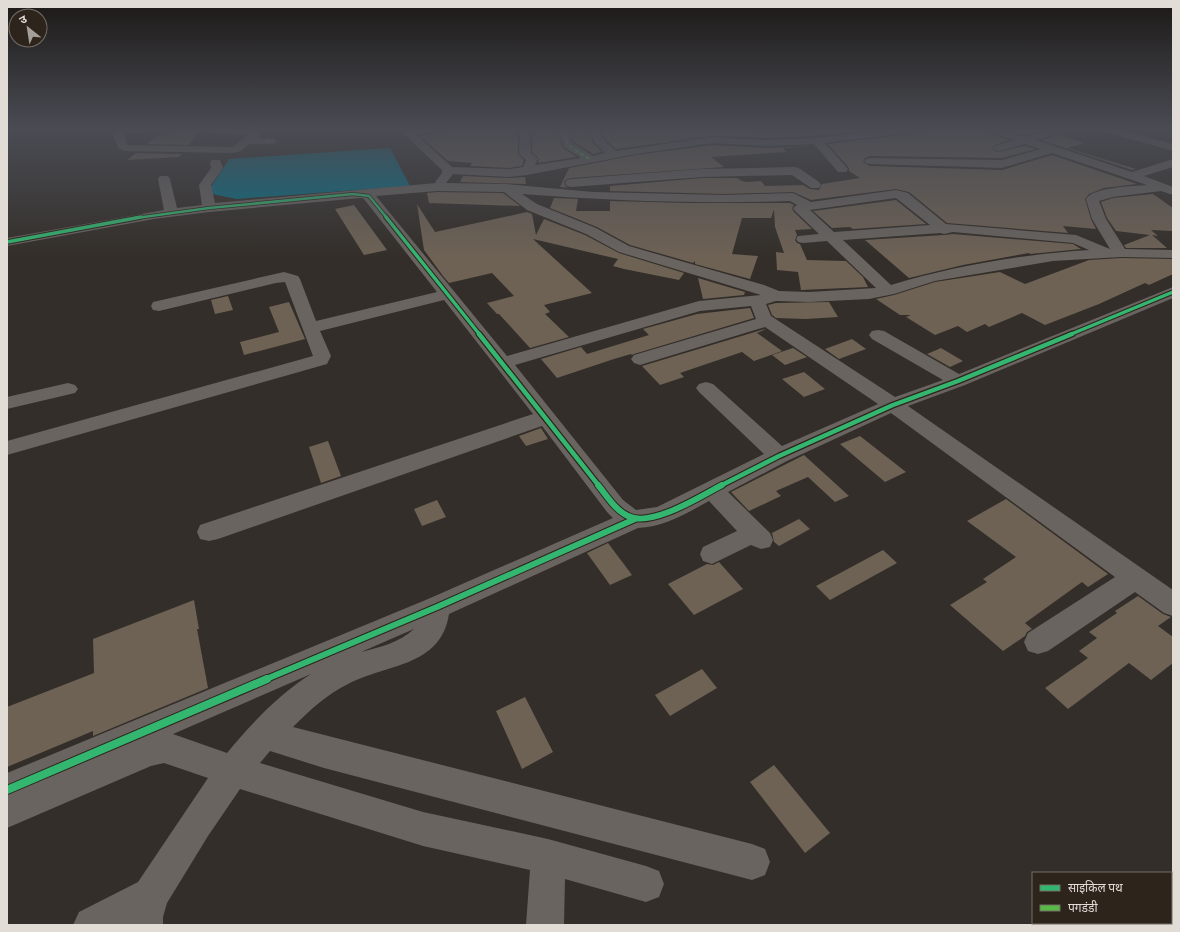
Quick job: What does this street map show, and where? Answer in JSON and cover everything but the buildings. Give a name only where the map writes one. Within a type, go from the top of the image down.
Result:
[{"type":"street","points":[[209,208],[205,185],[215,171]]},
{"type":"street","points":[[437,187],[448,171]]},
{"type":"street","points":[[467,171],[498,174],[522,171]]},
{"type":"street","points":[[579,171],[585,182]]},
{"type":"street","points":[[508,188],[702,174],[780,171]]},
{"type":"street","points":[[796,171],[815,184]]},
{"type":"street","points":[[1118,171],[1168,189]]},
{"type":"street","points":[[1131,176],[1146,171]]},
{"type":"street","points":[[498,174],[508,188],[532,207],[557,218],[592,220],[624,249],[758,288],[776,296]]},
{"type":"street","points":[[164,179],[171,213]]},
{"type":"street","points":[[7,242],[171,213],[209,208],[437,187],[508,188],[593,196],[724,199],[793,197],[808,206]]},
{"type":"street","points":[[1114,253],[1111,240],[1092,203],[1092,199],[1095,196],[1105,194],[1168,189]]},
{"type":"street","points":[[362,194],[372,198],[615,506],[624,515],[636,519]]},
{"type":"street","points":[[888,290],[800,208],[896,194],[903,196],[944,230]]},
{"type":"street","points":[[592,220],[593,196]]},
{"type":"street","points":[[803,239],[944,230],[953,228],[1066,238],[1114,253]]},
{"type":"street","points":[[503,363],[699,306],[757,301],[776,296],[852,296],[888,290],[922,279],[990,266],[1053,257],[1114,253],[1173,254]]},
{"type":"street","points":[[7,448],[314,362],[320,360],[322,356],[292,278],[289,277],[276,278],[159,306]]},
{"type":"street","points":[[7,790],[434,617],[636,519],[664,514],[779,456],[893,405],[958,381],[1173,292]]},
{"type":"street","points":[[310,328],[448,294]]},
{"type":"street","points":[[757,301],[762,316],[768,321],[893,405],[1173,605]]},
{"type":"street","points":[[640,359],[768,321]]},
{"type":"street","points":[[878,335],[958,381]]},
{"type":"street","points":[[7,403],[68,388]]},
{"type":"street","points":[[706,388],[779,456]]},
{"type":"street","points":[[209,532],[546,417]]},
{"type":"street","points":[[712,490],[757,536],[712,554]]},
{"type":"street","points":[[1038,642],[1135,578]]},
{"type":"street","points":[[92,925],[147,910],[233,771],[264,734],[305,695],[324,682],[348,670],[402,653],[416,645],[428,634],[434,617]]},
{"type":"street","points":[[264,734],[332,754],[752,862]]},
{"type":"street","points":[[7,811],[143,753],[164,747],[233,771],[423,829],[548,857],[646,884]]},
{"type":"street","points":[[545,925],[548,857]]},
{"type":"water","points":[[221,171],[402,171],[410,186],[237,199],[207,193]]},
{"type":"cycle path","points":[[7,242],[154,215],[209,208],[353,194],[369,196],[546,417],[615,506],[627,516],[637,519],[649,518],[664,514],[779,456],[893,405],[958,381],[1173,292]]},
{"type":"cycle path","points":[[7,790],[437,607],[635,519]]}]
